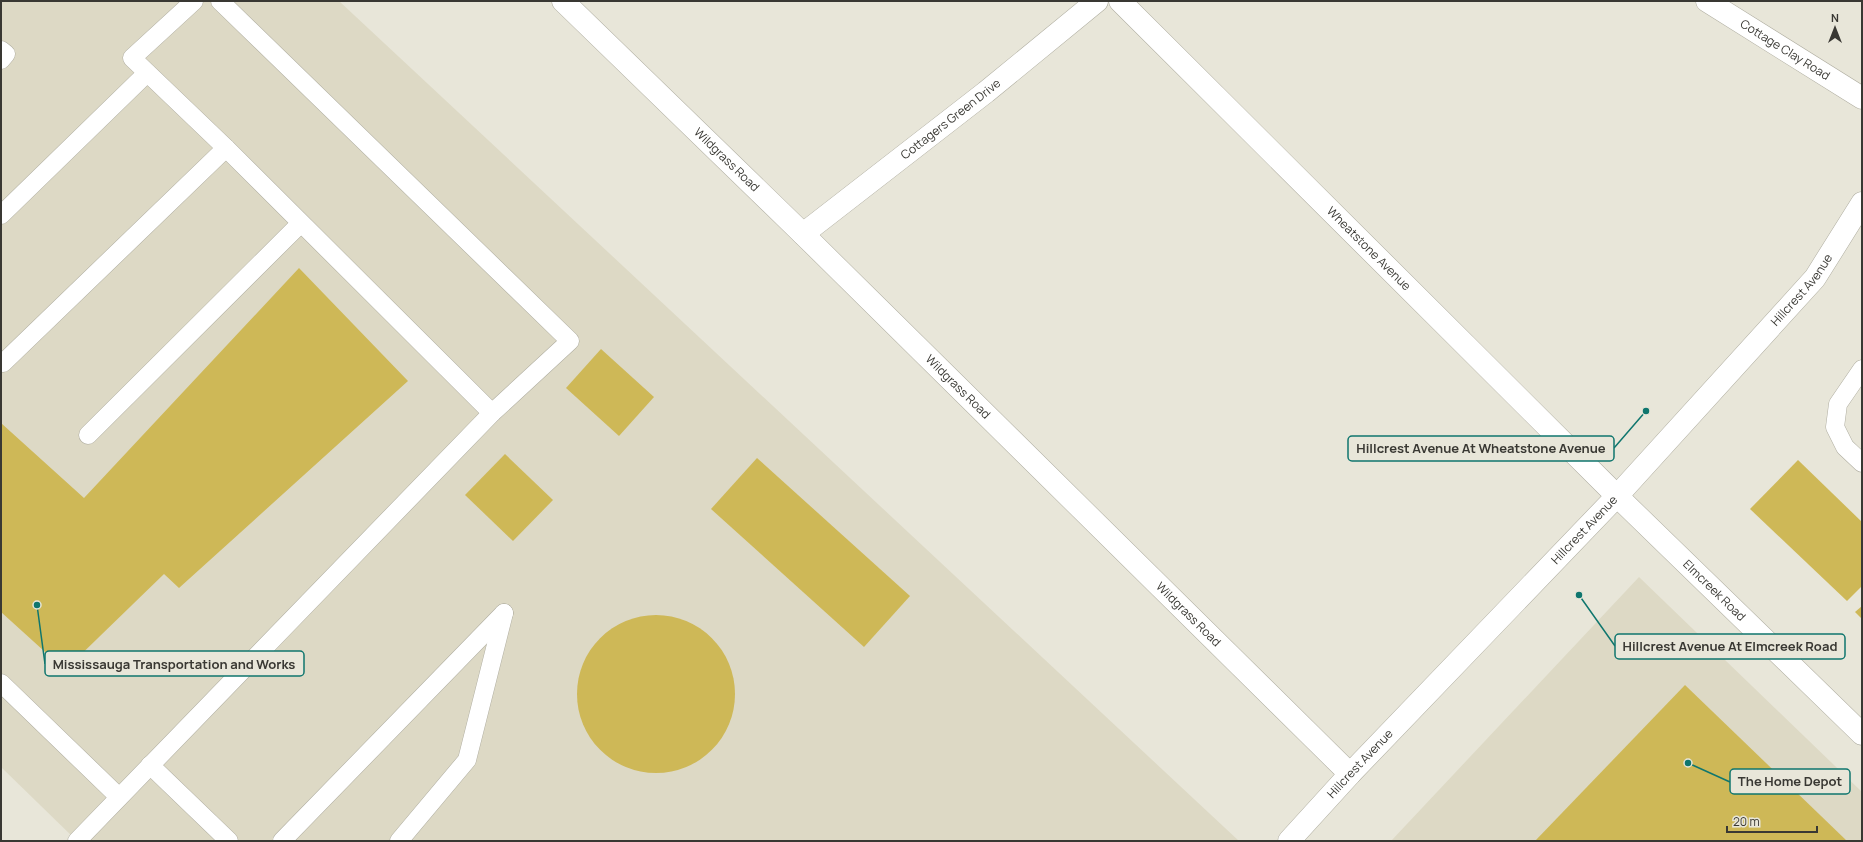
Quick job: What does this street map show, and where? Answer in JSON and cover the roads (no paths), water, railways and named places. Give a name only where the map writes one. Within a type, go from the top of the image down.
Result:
[{"type":"street","name":"Wildgrass Road","points":[[562,1],[803,234],[1350,774]]},
{"type":"street","name":"Cottagers Green Drive","points":[[803,234],[986,92],[1097,1]]},
{"type":"street","name":"Wheatstone Avenue","points":[[1120,1],[1617,496]]},
{"type":"street","name":"Cottage Clay Road","points":[[1707,1],[1862,98]]},
{"type":"street","name":"Hillcrest Avenue","points":[[1289,841],[1350,774],[1617,496],[1815,278],[1862,203]]},
{"type":"street","name":"Elmcreek Road","points":[[1617,496],[1862,734]]},
{"type":"lane","points":[[194,1],[132,58],[226,148],[300,224],[492,414]]},
{"type":"lane","points":[[77,841],[492,414],[570,341],[220,1]]},
{"type":"lane","points":[[1,50],[6,54],[1,60]]},
{"type":"lane","points":[[1,215],[148,73]]},
{"type":"lane","points":[[3,363],[226,148]]},
{"type":"lane","points":[[88,435],[300,224]]},
{"type":"lane","points":[[1862,370],[1838,404],[1835,427],[1845,447],[1862,463]]},
{"type":"lane","points":[[282,841],[504,613],[467,760],[399,841]]},
{"type":"lane","points":[[1,683],[119,797]]},
{"type":"lane","points":[[150,765],[229,841]]},
{"type":"place","name":"Hillcrest Avenue At Wheatstone Avenue","points":[[1646,411]]},
{"type":"place","name":"Hillcrest Avenue At Elmcreek Road","points":[[1579,595]]},
{"type":"place","name":"Mississauga Transportation and Works","points":[[37,605]]},
{"type":"place","name":"The Home Depot","points":[[1688,763]]}]
